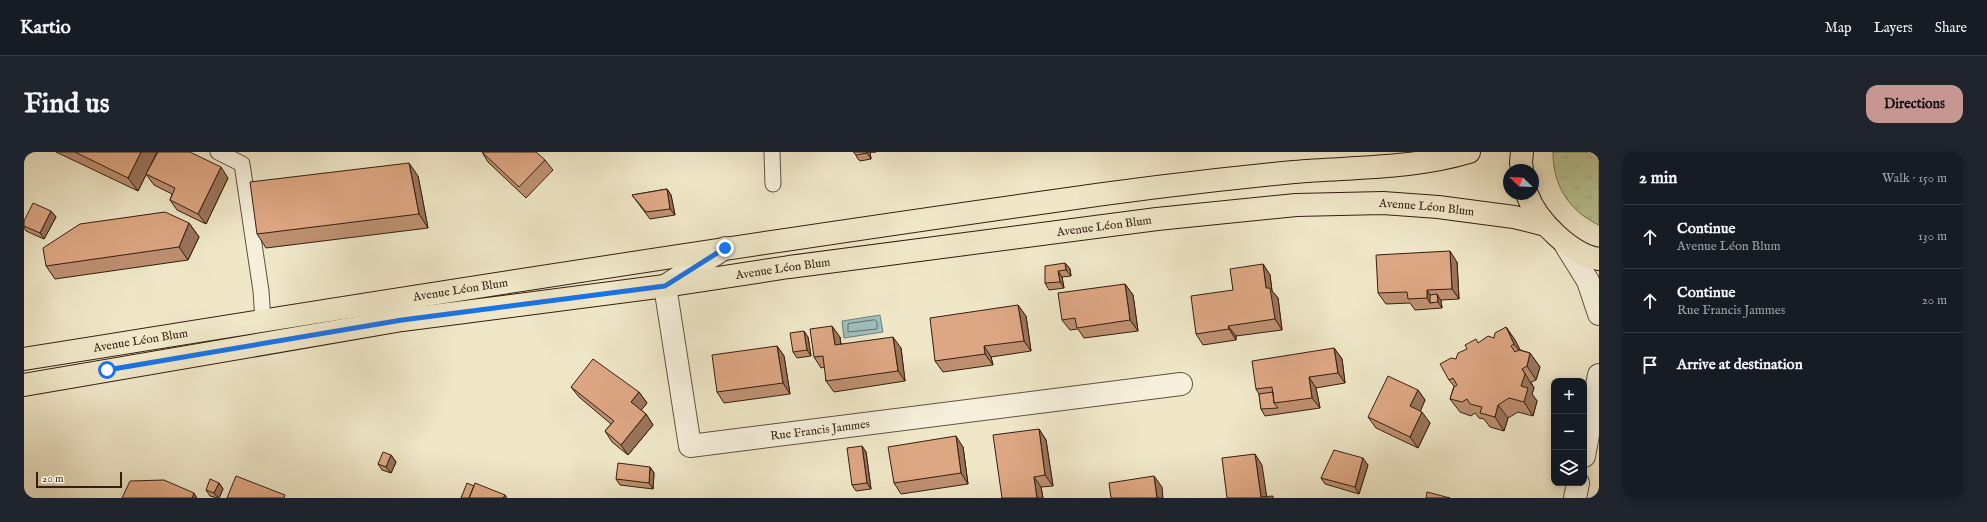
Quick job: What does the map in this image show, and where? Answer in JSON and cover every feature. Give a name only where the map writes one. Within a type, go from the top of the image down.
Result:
[{"type":"main road","name":"Avenue Léon Blum","points":[[24,359],[725,248],[1142,188],[1296,172],[1394,166],[1445,159],[1469,152]]},
{"type":"main road","points":[[1521,164],[1522,152]]},
{"type":"main road","points":[[1531,200],[1546,225],[1566,244],[1599,258]]},
{"type":"main road","name":"Avenue Léon Blum","points":[[24,385],[402,320],[665,286],[789,267],[1157,218],[1296,205],[1383,203],[1438,207],[1514,217],[1546,225]]},
{"type":"street","points":[[1566,244],[1588,281],[1599,314]]},
{"type":"street","points":[[665,286],[725,248]]},
{"type":"street","name":"Rue Francis Jammes","points":[[665,286],[690,446],[1181,384]]},
{"type":"street","points":[[1585,450],[1599,375]]},
{"type":"street","points":[[1574,498],[1577,486]]},
{"type":"lane","points":[[218,152],[242,164],[261,291],[263,321]]},
{"type":"lane","points":[[772,152],[773,184]]},
{"type":"green space","points":[[1553,152],[1599,152],[1599,225],[1577,211],[1565,197],[1557,180],[1553,162]]},
{"type":"water","points":[[880,315],[883,332],[844,338],[842,321]]},
{"type":"building","points":[[75,152],[141,152],[128,178]]},
{"type":"building","points":[[158,152],[190,152],[221,167],[198,214],[170,200],[175,188],[146,174]]},
{"type":"building","points":[[482,152],[536,152],[545,160],[519,187]]},
{"type":"building","points":[[854,152],[866,152],[867,153],[856,155]]},
{"type":"building","points":[[409,163],[419,214],[257,234],[250,182]]},
{"type":"building","points":[[667,189],[670,209],[646,212],[632,195]]},
{"type":"building","points":[[33,203],[51,211],[40,233],[24,226],[24,221]]},
{"type":"building","points":[[165,212],[189,223],[179,247],[46,266],[43,248],[80,224]]},
{"type":"building","points":[[1450,251],[1452,289],[1427,290],[1427,298],[1408,299],[1407,292],[1378,293],[1376,255]]},
{"type":"building","points":[[1065,263],[1066,270],[1058,271],[1060,282],[1045,283],[1045,266]]},
{"type":"building","points":[[1263,264],[1266,288],[1270,288],[1275,319],[1228,326],[1229,329],[1196,334],[1191,296],[1233,290],[1230,269]]},
{"type":"building","points":[[1125,284],[1130,320],[1077,328],[1075,318],[1062,320],[1058,293]]},
{"type":"building","points":[[1437,294],[1438,302],[1430,303],[1430,295]]},
{"type":"building","points":[[1018,305],[1024,341],[984,346],[985,354],[935,361],[930,318]]},
{"type":"building","points":[[832,326],[835,345],[893,337],[898,371],[826,381],[823,356],[814,357],[810,329]]},
{"type":"building","points":[[1506,327],[1514,344],[1511,346],[1515,352],[1519,350],[1530,353],[1527,366],[1522,369],[1525,374],[1521,386],[1528,388],[1524,402],[1509,398],[1498,405],[1495,417],[1480,413],[1482,407],[1470,404],[1467,399],[1462,402],[1450,399],[1454,387],[1457,385],[1453,378],[1449,380],[1440,364],[1451,358],[1456,359],[1458,353],[1467,349],[1465,345],[1476,339],[1478,343],[1488,336],[1494,338],[1495,333]]},
{"type":"building","points":[[804,331],[807,350],[793,352],[790,333]]},
{"type":"building","points":[[777,346],[783,383],[717,392],[712,355]]},
{"type":"building","points":[[1334,348],[1338,373],[1309,377],[1312,398],[1274,403],[1272,387],[1256,389],[1252,361]]},
{"type":"building","points":[[593,359],[639,392],[631,402],[646,414],[621,445],[605,431],[614,421],[571,387]]},
{"type":"building","points":[[1388,376],[1418,390],[1410,406],[1422,412],[1410,437],[1368,417]]},
{"type":"building","points":[[1273,392],[1274,403],[1278,408],[1261,409],[1259,394]]},
{"type":"building","points":[[1039,429],[1045,475],[1034,477],[1037,498],[1002,498],[993,435]]},
{"type":"building","points":[[956,436],[961,473],[894,483],[888,447]]},
{"type":"building","points":[[862,446],[867,483],[852,485],[847,448]]},
{"type":"building","points":[[1334,450],[1363,458],[1355,487],[1321,478]]},
{"type":"building","points":[[383,452],[391,455],[386,467],[378,464]]},
{"type":"building","points":[[1255,454],[1261,497],[1273,496],[1273,498],[1227,498],[1222,458]]},
{"type":"building","points":[[618,463],[650,467],[649,483],[616,479]]},
{"type":"building","points":[[236,476],[285,495],[284,498],[227,498]]},
{"type":"building","points":[[1154,476],[1157,498],[1111,498],[1109,483]]},
{"type":"building","points":[[210,479],[219,483],[214,493],[206,490]]},
{"type":"building","points":[[164,480],[194,493],[192,498],[122,498],[130,481]]},
{"type":"building","points":[[467,483],[474,486],[469,498],[461,498]]},
{"type":"building","points":[[475,483],[505,495],[503,498],[469,498]]},
{"type":"building","points":[[1427,492],[1450,498],[1426,498]]},
{"type":"route","points":[[107,370],[402,320],[665,286],[725,248]]}]
